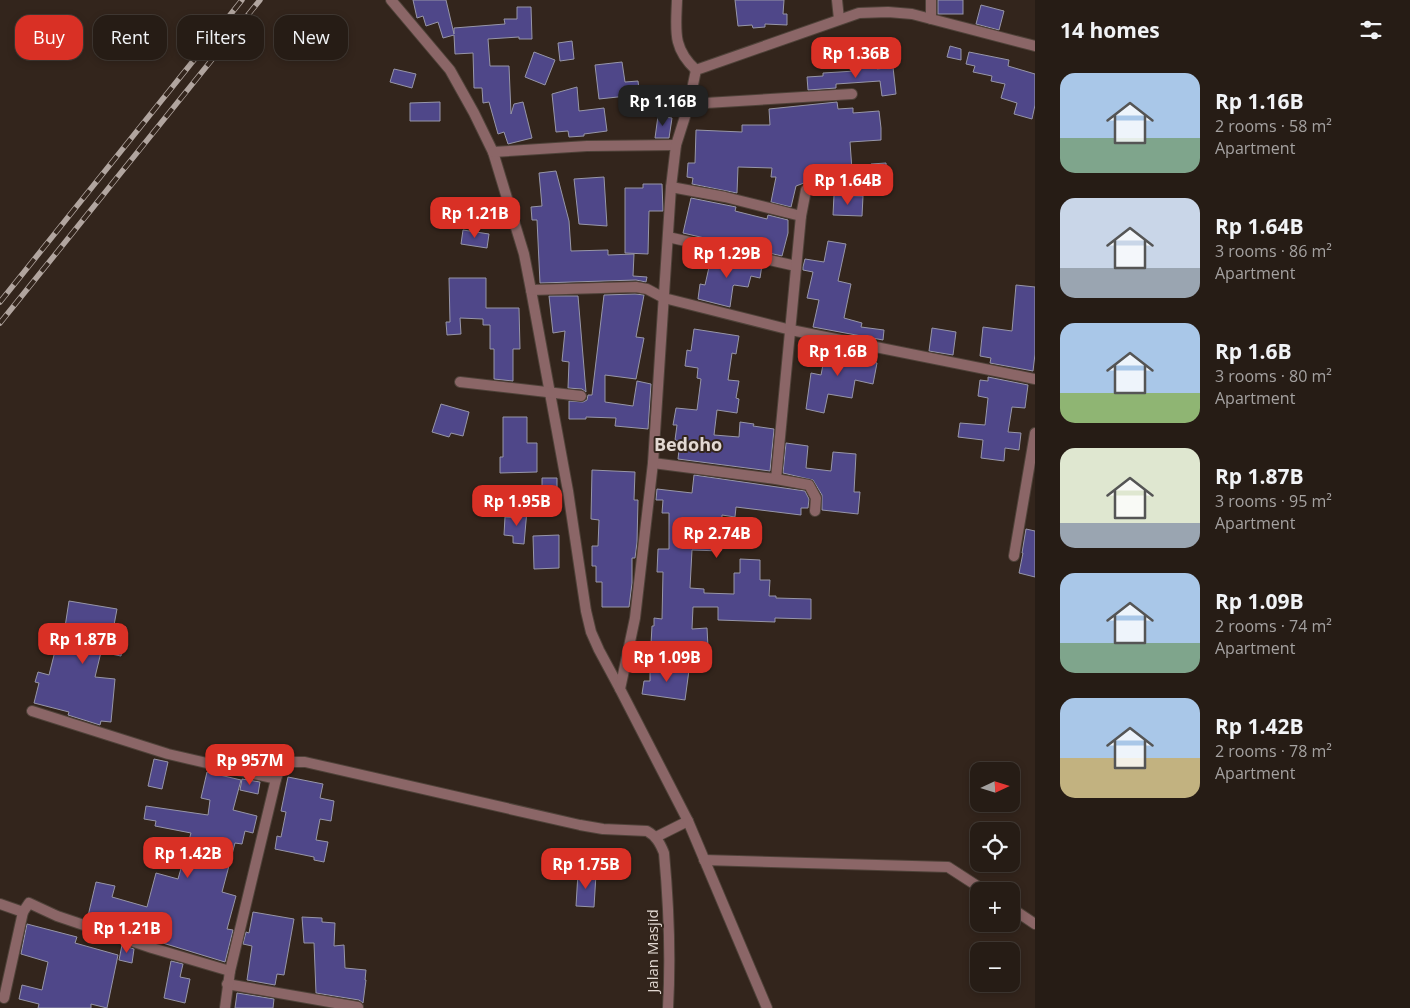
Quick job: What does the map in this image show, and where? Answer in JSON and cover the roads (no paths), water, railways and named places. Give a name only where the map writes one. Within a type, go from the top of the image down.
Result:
[{"type":"street","points":[[391,0],[450,70],[493,152],[524,254],[551,394],[591,632],[704,860],[767,1008]]},
{"type":"street","points":[[677,0],[676,33],[679,50],[685,60],[696,70]]},
{"type":"street","points":[[837,0],[839,19]]},
{"type":"street","points":[[931,0],[931,19]]},
{"type":"street","points":[[696,70],[859,13],[888,12],[931,19],[1035,46]]},
{"type":"street","points":[[620,689],[635,618],[653,463],[671,187],[676,145],[689,104],[696,70]]},
{"type":"street","points":[[689,104],[852,94]]},
{"type":"street","points":[[493,152],[587,146],[676,145]]},
{"type":"street","points":[[671,187],[725,197],[801,216]]},
{"type":"street","points":[[776,479],[801,216],[806,190]]},
{"type":"street","points":[[668,237],[796,266]]},
{"type":"street","points":[[531,290],[636,287],[648,290],[664,298],[791,330],[1035,379]]},
{"type":"street","points":[[460,382],[581,396]]},
{"type":"street","points":[[1014,556],[1035,433]]},
{"type":"street","points":[[653,463],[809,485],[816,498],[815,511]]},
{"type":"street","points":[[32,711],[168,754],[276,779]]},
{"type":"street","points":[[224,1008],[227,984],[276,779],[279,770],[285,764],[305,762],[580,825],[603,829],[647,831],[656,837],[685,822]]},
{"type":"street","name":"Jalan Masjid","points":[[656,837],[664,853],[670,916],[668,1008]]},
{"type":"street","points":[[704,860],[948,867],[972,882]]},
{"type":"street","points":[[4,998],[23,912],[29,903],[57,916],[152,948],[230,971]]},
{"type":"street","points":[[0,904],[23,912]]},
{"type":"street","points":[[1020,914],[1035,924]]},
{"type":"street","points":[[227,984],[358,1007]]},
{"type":"railway","points":[[0,302],[242,0]]},
{"type":"railway","points":[[0,323],[260,0]]},
{"type":"district","name":"Bedoho","points":[[688,445]]}]
